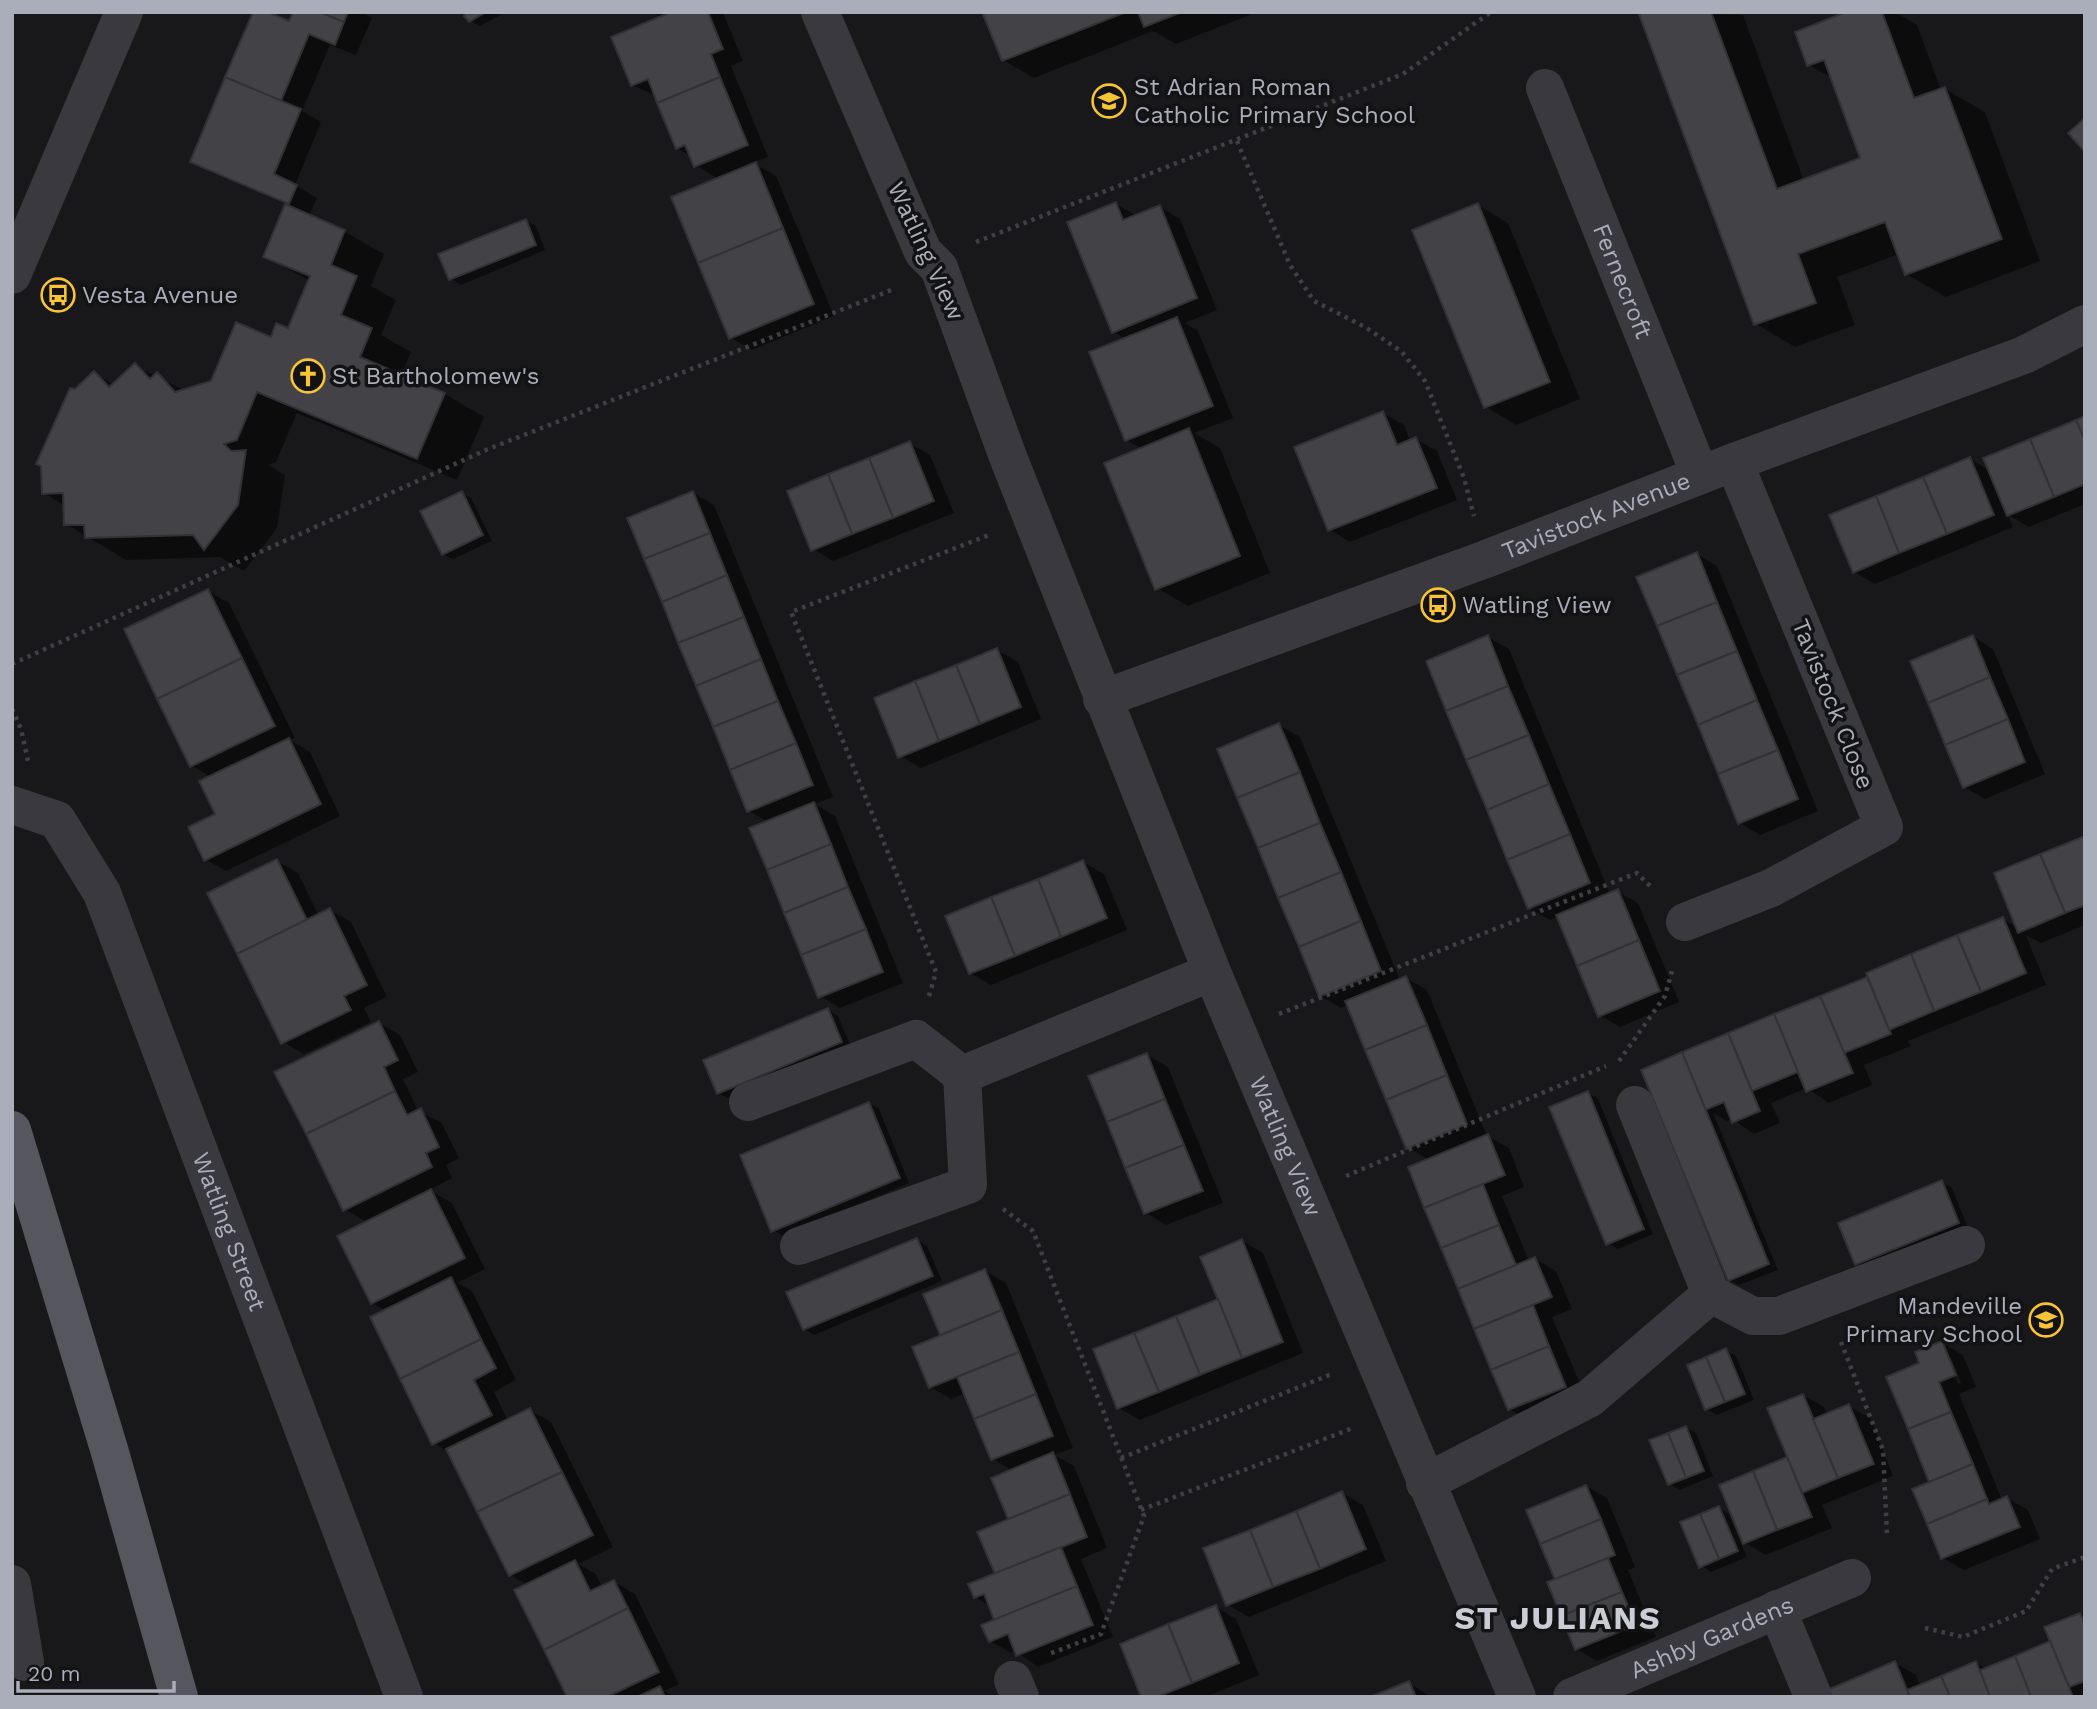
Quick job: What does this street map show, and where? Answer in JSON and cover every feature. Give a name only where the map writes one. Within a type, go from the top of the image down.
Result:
[{"type":"main road","points":[[12,1130],[20,1177],[179,1697]]},
{"type":"street","points":[[12,275],[124,12]]},
{"type":"street","name":"Watling View","points":[[820,12],[923,252],[939,268],[944,280],[1102,699],[1425,1483],[1517,1697]]},
{"type":"street","name":"Fernecroft","points":[[1545,88],[1717,469]]},
{"type":"street","name":"Tavistock Avenue","points":[[1102,699],[1486,559],[1717,469],[2024,355],[2085,324]]},
{"type":"street","name":"Tavistock Close","points":[[1685,922],[1771,888],[1884,827],[1717,469]]},
{"type":"street","name":"Watling Street","points":[[12,805],[57,820],[102,893],[404,1697]]},
{"type":"street","points":[[962,1075],[1213,972]]},
{"type":"street","points":[[748,1102],[916,1039],[962,1075],[968,1185],[799,1246]]},
{"type":"street","points":[[1635,1105],[1711,1294],[1753,1316],[1779,1316],[1966,1245]]},
{"type":"street","points":[[1425,1483],[1590,1398],[1711,1294]]},
{"type":"street","name":"Ashby Gardens","points":[[1572,1697],[1852,1578]]},
{"type":"street","points":[[12,1584],[25,1662]]},
{"type":"street","points":[[1777,1609],[1813,1696]]},
{"type":"path","points":[[975,242],[1403,74],[1491,12]]},
{"type":"path","points":[[1237,141],[1290,265],[1314,301],[1365,327],[1401,351],[1425,381],[1464,478],[1486,559]]},
{"type":"path","points":[[12,664],[486,450],[899,287]]},
{"type":"path","points":[[916,1039],[936,972],[791,612],[1032,519]]},
{"type":"path","points":[[1238,1031],[1637,873],[1685,922],[1665,996],[1619,1061],[1307,1192]]},
{"type":"path","points":[[1619,1061],[1635,1105]]},
{"type":"path","points":[[968,1185],[1033,1231],[1144,1516],[1101,1634],[1010,1669],[1016,1689]]},
{"type":"path","points":[[1824,1299],[1883,1450],[1887,1535]]},
{"type":"path","points":[[1121,1458],[1374,1357]]},
{"type":"path","points":[[1142,1510],[1396,1411]]},
{"type":"path","points":[[1925,1628],[1963,1637],[2026,1611],[2052,1569],[2085,1557]]},
{"type":"building","points":[[253,12],[268,12],[289,21],[293,12],[320,12],[344,22],[335,45],[309,34],[281,101],[225,77]]},
{"type":"building","points":[[320,12],[348,12],[344,22]]},
{"type":"building","points":[[466,12],[486,12],[469,22],[464,16]]},
{"type":"building","points":[[671,12],[708,12],[723,49],[711,54],[720,77],[657,103],[648,79],[631,86],[611,37]]},
{"type":"building","points":[[982,12],[1126,12],[1002,61]]},
{"type":"building","points":[[1138,12],[1182,12],[1144,27]]},
{"type":"building","points":[[1711,12],[1777,189],[1860,158],[1824,60],[1807,66],[1795,32],[1846,12],[1882,12],[1914,98],[1945,87],[2002,239],[1905,275],[1885,222],[1798,254],[1816,303],[1754,325],[1639,14]]},
{"type":"building","points":[[225,77],[301,109],[274,174],[297,185],[289,204],[190,162]]},
{"type":"building","points":[[720,77],[748,145],[694,167],[685,145],[676,149],[657,103]]},
{"type":"building","points":[[2085,118],[2085,152],[2068,133]]},
{"type":"building","points":[[756,162],[783,228],[698,263],[671,197]]},
{"type":"building","points":[[1116,202],[1123,220],[1160,205],[1197,298],[1112,333],[1067,222]]},
{"type":"building","points":[[1478,203],[1550,382],[1484,408],[1412,230]]},
{"type":"building","name":"St Bartholomew's","points":[[285,204],[345,230],[331,265],[357,276],[341,315],[372,328],[360,357],[445,393],[417,459],[257,392],[237,440],[224,444],[231,451],[246,450],[238,505],[204,550],[193,535],[85,538],[84,525],[64,525],[63,493],[42,494],[41,466],[36,464],[70,388],[75,389],[94,371],[109,387],[135,363],[150,379],[157,372],[175,392],[211,381],[236,322],[271,337],[276,323],[288,328],[310,276],[263,257]]},
{"type":"building","points":[[526,219],[536,245],[449,280],[438,254]]},
{"type":"building","points":[[783,228],[814,304],[729,339],[698,263]]},
{"type":"building","points":[[1177,317],[1213,406],[1125,441],[1089,352]]},
{"type":"building","points":[[1383,411],[1397,445],[1416,437],[1437,488],[1328,531],[1294,447]]},
{"type":"building","points":[[2085,416],[2085,441],[2076,420]]},
{"type":"building","points":[[2076,420],[2085,441],[2085,484],[2054,497],[2030,439]]},
{"type":"building","points":[[1189,428],[1240,556],[1155,590],[1104,463]]},
{"type":"building","points":[[2030,439],[2054,497],[2007,516],[1983,458]]},
{"type":"building","points":[[910,441],[934,501],[893,518],[869,458]]},
{"type":"building","points":[[1970,457],[1994,515],[1947,534],[1923,477]]},
{"type":"building","points":[[869,458],[893,518],[852,534],[828,474]]},
{"type":"building","points":[[828,474],[852,534],[811,551],[787,491]]},
{"type":"building","points":[[1923,477],[1947,534],[1899,553],[1876,496]]},
{"type":"building","points":[[462,491],[483,535],[442,555],[420,511]]},
{"type":"building","points":[[693,491],[710,533],[644,559],[627,518]]},
{"type":"building","points":[[1876,496],[1899,553],[1853,573],[1829,515]]},
{"type":"building","points":[[710,533],[727,575],[662,602],[644,559]]},
{"type":"building","points":[[1697,552],[1717,602],[1657,626],[1636,577]]},
{"type":"building","points":[[727,575],[744,617],[678,643],[662,602]]},
{"type":"building","points":[[208,589],[242,658],[157,699],[124,629]]},
{"type":"building","points":[[1717,602],[1737,651],[1677,675],[1657,626]]},
{"type":"building","points":[[744,617],[761,659],[696,686],[678,643]]},
{"type":"building","points":[[1488,635],[1508,686],[1446,711],[1426,661]]},
{"type":"building","points":[[1973,635],[1990,677],[1928,703],[1910,661]]},
{"type":"building","points":[[997,648],[1021,707],[980,724],[956,665]]},
{"type":"building","points":[[1737,651],[1757,700],[1698,725],[1677,675]]},
{"type":"building","points":[[242,658],[275,726],[190,767],[157,699]]},
{"type":"building","points":[[761,659],[778,701],[713,727],[696,686]]},
{"type":"building","points":[[956,665],[980,724],[939,741],[915,681]]},
{"type":"building","points":[[1990,677],[2008,719],[1945,745],[1928,703]]},
{"type":"building","points":[[915,681],[939,741],[898,758],[874,698]]},
{"type":"building","points":[[1508,686],[1529,735],[1466,760],[1446,711]]},
{"type":"building","points":[[1757,700],[1778,750],[1718,774],[1698,725]]},
{"type":"building","points":[[778,701],[796,743],[730,770],[713,727]]},
{"type":"building","points":[[2008,719],[2025,762],[1963,788],[1945,745]]},
{"type":"building","points":[[1279,723],[1300,772],[1237,798],[1217,749]]},
{"type":"building","points":[[1529,735],[1549,784],[1487,810],[1466,760]]},
{"type":"building","points":[[289,738],[321,804],[204,861],[188,827],[215,814],[199,781]]},
{"type":"building","points":[[796,743],[813,785],[747,812],[730,770]]},
{"type":"building","points":[[1778,750],[1798,799],[1738,824],[1718,774]]},
{"type":"building","points":[[1300,772],[1320,823],[1258,848],[1237,798]]},
{"type":"building","points":[[1549,784],[1570,834],[1507,860],[1487,810]]},
{"type":"building","points":[[814,802],[831,844],[767,870],[749,828]]},
{"type":"building","points":[[1320,823],[1341,872],[1278,898],[1258,848]]},
{"type":"building","points":[[1570,834],[1590,883],[1528,909],[1507,860]]},
{"type":"building","points":[[2085,836],[2085,905],[2065,913],[2040,854]]},
{"type":"building","points":[[831,844],[848,887],[784,913],[767,870]]},
{"type":"building","points":[[2040,854],[2065,913],[2018,933],[1994,873]]},
{"type":"building","points":[[277,859],[307,920],[237,954],[207,893]]},
{"type":"building","points":[[1083,860],[1107,918],[1061,937],[1038,879]]},
{"type":"building","points":[[1341,872],[1361,921],[1299,947],[1278,898]]},
{"type":"building","points":[[1038,879],[1061,937],[1015,956],[991,897]]},
{"type":"building","points":[[848,887],[866,929],[801,955],[784,913]]},
{"type":"building","points":[[1618,889],[1639,940],[1577,966],[1556,915]]},
{"type":"building","points":[[991,897],[1015,956],[969,974],[945,916]]},
{"type":"building","points":[[330,908],[367,985],[344,996],[351,1010],[281,1044],[237,954]]},
{"type":"building","points":[[2003,917],[2026,973],[1981,992],[1957,935]]},
{"type":"building","points":[[1361,921],[1381,971],[1319,997],[1299,947]]},
{"type":"building","points":[[866,929],[883,972],[818,998],[801,955]]},
{"type":"building","points":[[1957,935],[1981,992],[1934,1011],[1911,954]]},
{"type":"building","points":[[1639,940],[1660,991],[1598,1017],[1577,966]]},
{"type":"building","points":[[1911,954],[1934,1011],[1889,1030],[1866,973]]},
{"type":"building","points":[[1406,976],[1427,1025],[1365,1050],[1345,1001]]},
{"type":"building","points":[[1867,977],[1891,1034],[1844,1053],[1820,996]]},
{"type":"building","points":[[1820,996],[1853,1073],[1806,1092],[1774,1014]]},
{"type":"building","points":[[828,1008],[842,1042],[717,1094],[703,1060]]},
{"type":"building","points":[[1774,1014],[1798,1072],[1752,1091],[1728,1033]]},
{"type":"building","points":[[379,1021],[398,1060],[384,1067],[395,1091],[306,1134],[274,1072]]},
{"type":"building","points":[[1427,1025],[1447,1075],[1386,1100],[1365,1050]]},
{"type":"building","points":[[1728,1033],[1760,1111],[1732,1123],[1724,1102],[1705,1110],[1682,1052]]},
{"type":"building","points":[[1682,1052],[1769,1264],[1728,1281],[1641,1070]]},
{"type":"building","points":[[1147,1053],[1165,1099],[1107,1122],[1088,1076]]},
{"type":"building","points":[[1447,1075],[1467,1124],[1406,1149],[1386,1100]]},
{"type":"building","points":[[395,1091],[407,1115],[421,1108],[439,1147],[426,1153],[432,1167],[343,1211],[306,1134]]},
{"type":"building","points":[[1588,1091],[1644,1229],[1606,1245],[1549,1107]]},
{"type":"building","points":[[1165,1099],[1184,1145],[1125,1168],[1107,1122]]},
{"type":"building","points":[[869,1102],[900,1178],[771,1232],[740,1155]]},
{"type":"building","points":[[1488,1134],[1505,1175],[1424,1208],[1408,1167]]},
{"type":"building","points":[[1184,1145],[1203,1191],[1144,1214],[1125,1168]]},
{"type":"building","points":[[1942,1180],[1959,1223],[1855,1265],[1838,1223]]},
{"type":"building","points":[[1483,1184],[1499,1225],[1441,1248],[1424,1208]]},
{"type":"building","points":[[431,1189],[465,1258],[371,1304],[337,1236]]},
{"type":"building","points":[[1499,1225],[1516,1265],[1458,1289],[1441,1248]]},
{"type":"building","points":[[917,1238],[933,1276],[803,1330],[786,1292]]},
{"type":"building","points":[[1242,1239],[1283,1342],[1242,1358],[1200,1257]]},
{"type":"building","points":[[1535,1257],[1552,1297],[1474,1329],[1458,1289]]},
{"type":"building","points":[[985,1269],[1002,1310],[940,1335],[923,1294]]},
{"type":"building","points":[[451,1277],[481,1339],[400,1379],[370,1317]]},
{"type":"building","points":[[1218,1299],[1242,1358],[1200,1375],[1176,1316]]},
{"type":"building","points":[[1533,1305],[1549,1346],[1491,1370],[1474,1329]]},
{"type":"building","points":[[1002,1310],[1019,1352],[929,1388],[912,1347]]},
{"type":"building","points":[[1176,1316],[1200,1375],[1159,1392],[1134,1333]]},
{"type":"building","points":[[1134,1333],[1159,1392],[1117,1409],[1093,1349]]},
{"type":"building","points":[[481,1339],[496,1368],[474,1380],[492,1415],[432,1445],[400,1379]]},
{"type":"building","points":[[1942,1341],[1956,1375],[1939,1382],[1951,1412],[1908,1429],[1886,1377],[1919,1363],[1915,1352]]},
{"type":"building","points":[[1549,1346],[1566,1387],[1508,1410],[1491,1370]]},
{"type":"building","points":[[1726,1348],[1745,1394],[1725,1402],[1706,1357]]},
{"type":"building","points":[[1019,1352],[1036,1394],[974,1419],[957,1377]]},
{"type":"building","points":[[1706,1357],[1725,1402],[1705,1410],[1687,1365]]},
{"type":"building","points":[[1036,1394],[1053,1436],[991,1460],[974,1419]]},
{"type":"building","points":[[1803,1394],[1838,1478],[1802,1493],[1767,1408]]},
{"type":"building","points":[[1849,1404],[1874,1464],[1838,1478],[1813,1419]]},
{"type":"building","points":[[530,1408],[562,1472],[477,1512],[446,1449]]},
{"type":"building","points":[[1951,1412],[1973,1464],[1929,1482],[1908,1429]]},
{"type":"building","points":[[1686,1426],[1704,1471],[1686,1478],[1668,1433]]},
{"type":"building","points":[[1668,1433],[1686,1478],[1668,1485],[1649,1440]]},
{"type":"building","points":[[1053,1452],[1070,1494],[1008,1519],[991,1478]]},
{"type":"building","points":[[1787,1457],[1812,1517],[1777,1530],[1753,1471]]},
{"type":"building","points":[[1973,1464],[1987,1499],[1927,1524],[1912,1489]]},
{"type":"building","points":[[1753,1471],[1777,1530],[1743,1544],[1719,1485]]},
{"type":"building","points":[[562,1472],[593,1535],[509,1576],[477,1512]]},
{"type":"building","points":[[1586,1485],[1601,1519],[1540,1544],[1526,1510]]},
{"type":"building","points":[[1342,1491],[1366,1549],[1320,1569],[1296,1511]]},
{"type":"building","points":[[1070,1494],[1087,1537],[995,1574],[977,1532]]},
{"type":"building","points":[[2007,1496],[2020,1527],[1941,1559],[1927,1524],[1987,1499],[1989,1504]]},
{"type":"building","points":[[1719,1506],[1738,1551],[1719,1559],[1700,1514]]},
{"type":"building","points":[[1296,1511],[1320,1569],[1273,1587],[1250,1530]]},
{"type":"building","points":[[1700,1514],[1719,1559],[1699,1568],[1680,1522]]},
{"type":"building","points":[[1601,1519],[1615,1555],[1555,1580],[1540,1544]]},
{"type":"building","points":[[1250,1530],[1273,1587],[1226,1606],[1203,1548]]},
{"type":"building","points":[[1061,1547],[1077,1586],[994,1620],[984,1594],[974,1598],[968,1584]]},
{"type":"building","points":[[1608,1558],[1622,1592],[1561,1616],[1547,1582]]},
{"type":"building","points":[[575,1560],[590,1591],[614,1580],[628,1608],[544,1650],[514,1590]]},
{"type":"building","points":[[1077,1586],[1093,1625],[1016,1656],[1008,1634],[989,1642],[981,1625]]},
{"type":"building","points":[[1622,1592],[1636,1625],[1575,1650],[1561,1616]]},
{"type":"building","points":[[1216,1605],[1239,1663],[1192,1683],[1168,1624]]},
{"type":"building","points":[[628,1608],[659,1672],[607,1697],[567,1697],[544,1650]]},
{"type":"building","points":[[2080,1613],[2085,1625],[2085,1681],[2069,1687],[2044,1627]]},
{"type":"building","points":[[1168,1624],[1192,1683],[1157,1697],[1141,1697],[1120,1644]]},
{"type":"building","points":[[2050,1641],[2073,1697],[2031,1697],[2015,1656]]},
{"type":"building","points":[[2015,1656],[2031,1697],[1990,1697],[1980,1670]]},
{"type":"building","points":[[1895,1661],[1910,1697],[1811,1697]]},
{"type":"building","points":[[1976,1661],[1990,1697],[1950,1697],[1941,1676]]},
{"type":"building","points":[[1941,1676],[1950,1697],[1910,1697],[1907,1690]]},
{"type":"building","points":[[1409,1681],[1416,1697],[1370,1697]]},
{"type":"building","points":[[660,1686],[665,1697],[637,1697]]},
{"type":"place","name":"St Adrian Roman Catholic Primary School","points":[[1109,101]]},
{"type":"place","name":"Vesta Avenue","points":[[58,295]]},
{"type":"place","name":"St Bartholomew's","points":[[308,376]]},
{"type":"place","name":"Watling View","points":[[1438,605]]},
{"type":"place","name":"Mandeville Primary School","points":[[2046,1320]]},
{"type":"district","name":"ST JULIANS","points":[[1558,1618]]}]
